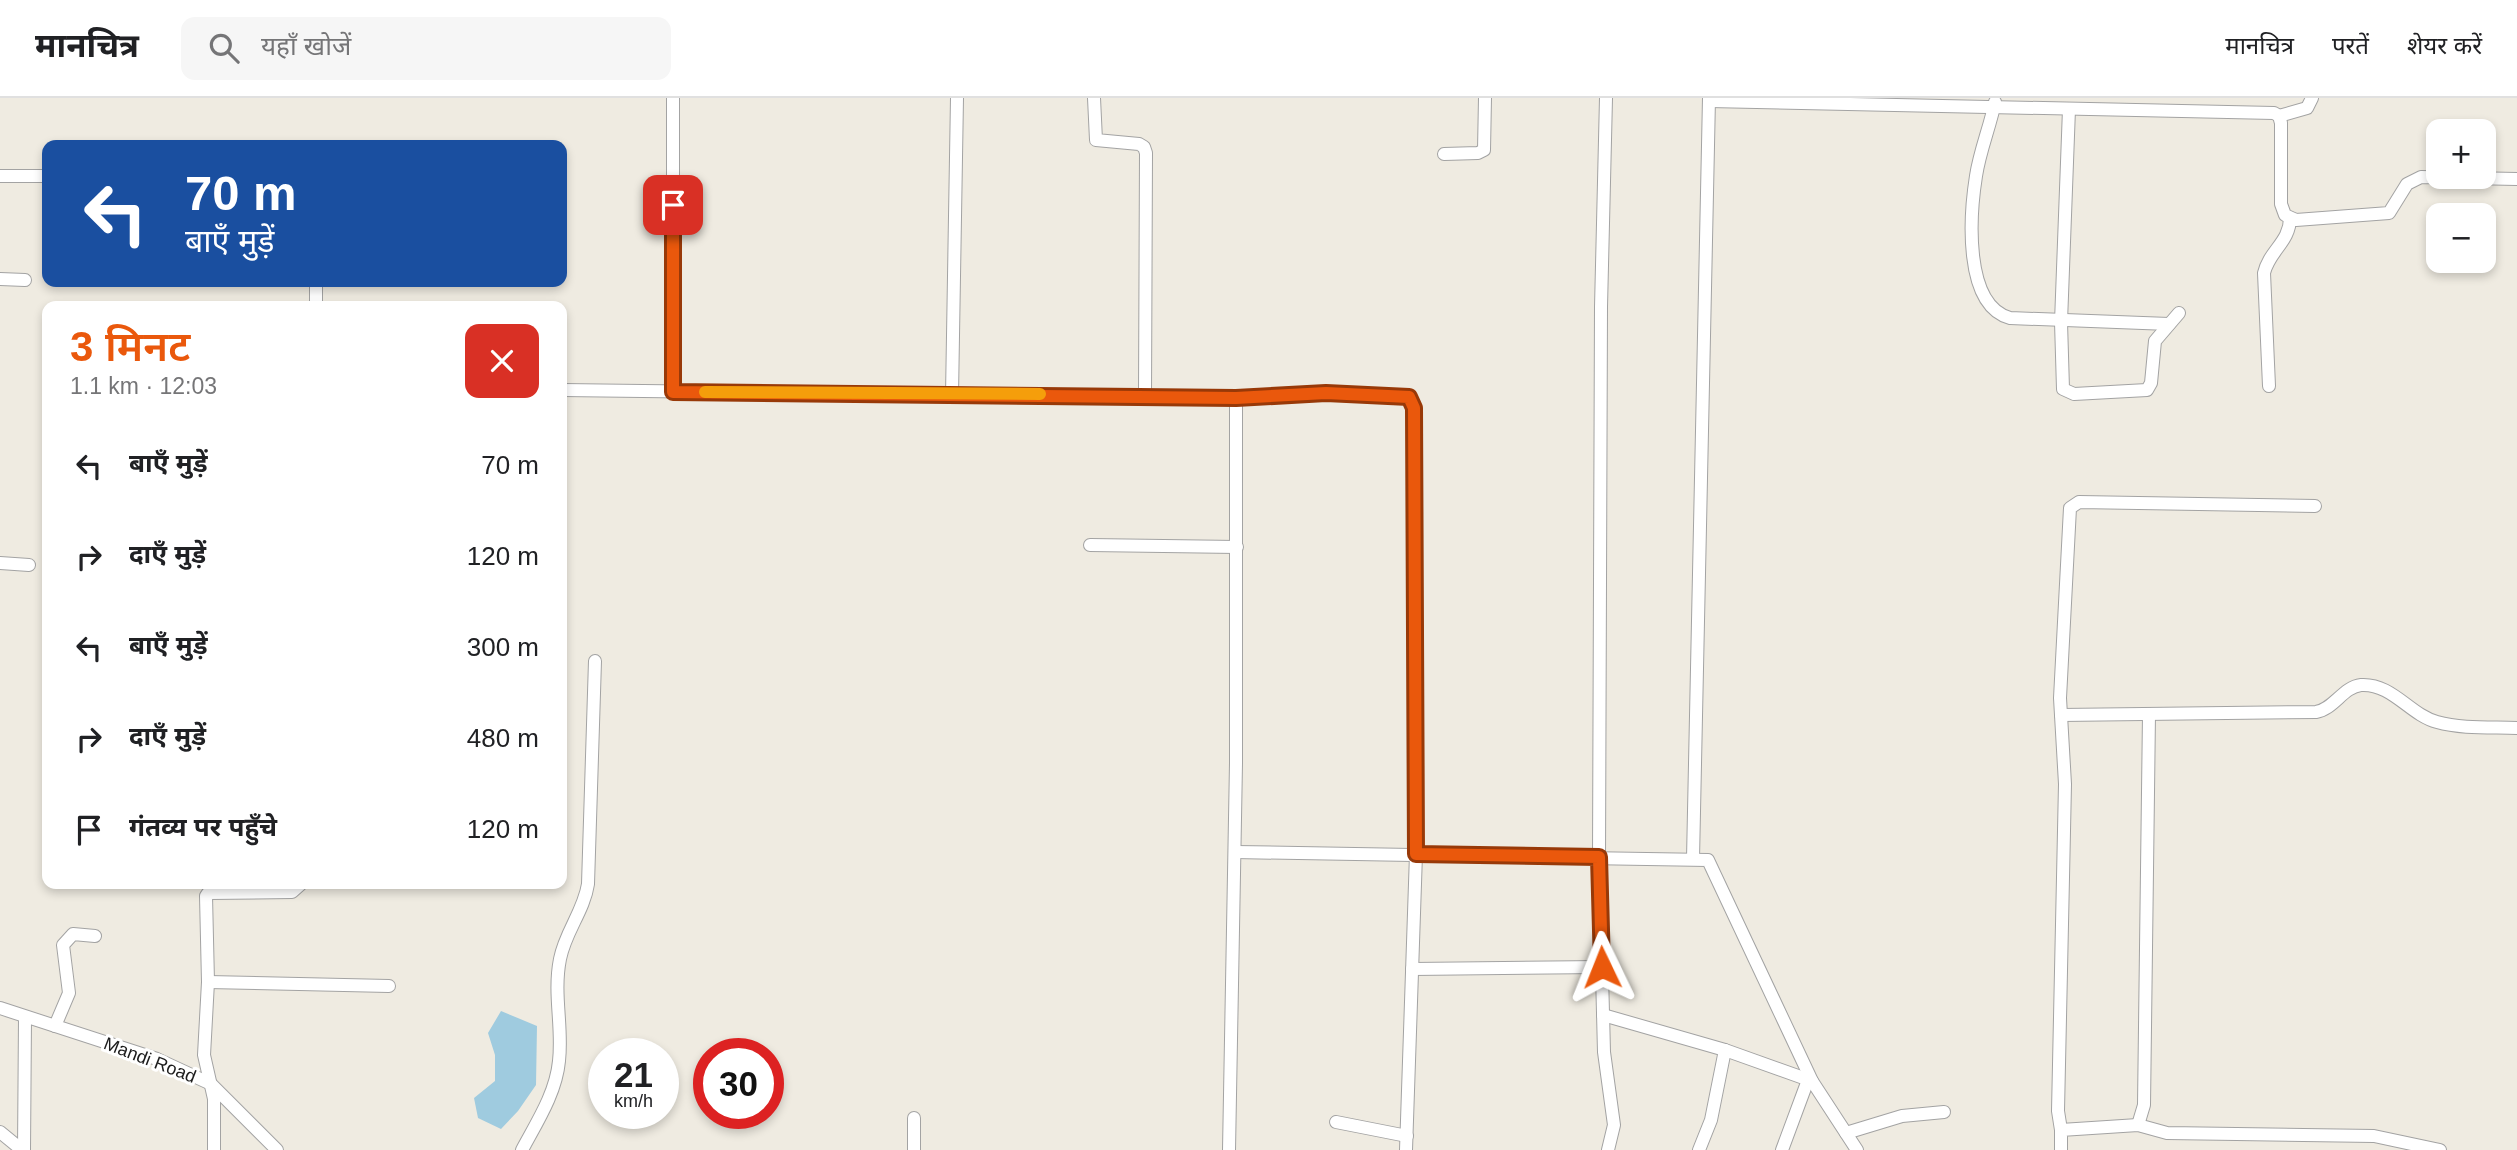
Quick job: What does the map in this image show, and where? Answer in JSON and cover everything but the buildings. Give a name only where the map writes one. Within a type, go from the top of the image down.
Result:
[{"type":"street","points":[[673,98],[673,392]]},
{"type":"street","points":[[952,395],[957,98]]},
{"type":"street","points":[[1094,98],[1096,140],[1139,144],[1144,147],[1146,153],[1145,396]]},
{"type":"street","points":[[1444,154],[1484,150],[1485,98]]},
{"type":"street","points":[[1606,98],[1601,321],[1599,857],[1604,1052],[1615,1125],[1608,1150]]},
{"type":"street","points":[[1693,859],[1709,100],[1995,102],[2069,109],[2279,116],[2307,108],[2312,98]]},
{"type":"street","points":[[1995,102],[1975,178],[1973,243],[1979,284],[1985,300],[2002,316],[2061,322],[2169,324]]},
{"type":"street","points":[[2069,109],[2061,322],[2061,384],[2065,392],[2074,394],[2147,390],[2151,383],[2155,341],[2179,313]]},
{"type":"street","points":[[2279,116],[2281,204],[2285,215],[2290,218],[2389,213],[2407,184],[2421,177],[2517,179]]},
{"type":"street","points":[[0,176],[42,176]]},
{"type":"street","points":[[2269,386],[2264,273],[2268,260],[2287,237],[2290,218]]},
{"type":"street","points":[[0,279],[25,279]]},
{"type":"street","points":[[567,390],[1236,398],[1326,393],[1404,396],[1413,401],[1416,854],[1406,1150]]},
{"type":"street","points":[[1229,1150],[1235,852],[1236,398]]},
{"type":"street","points":[[2061,1150],[2058,1111],[2065,784],[2060,682],[2068,515],[2073,504],[2079,502],[2315,506]]},
{"type":"street","points":[[1090,545],[1237,547]]},
{"type":"street","points":[[0,563],[29,565]]},
{"type":"street","points":[[522,1150],[556,1079],[559,1050],[556,989],[559,964],[564,941],[585,898],[588,884],[595,661]]},
{"type":"street","points":[[2062,715],[2316,712],[2329,708],[2353,687],[2364,685],[2388,692],[2436,722],[2517,728]]},
{"type":"street","points":[[2138,1125],[2144,1105],[2149,714]]},
{"type":"street","points":[[1235,852],[1599,857],[1693,859],[1710,862],[1810,1080],[1857,1150]]},
{"type":"street","points":[[214,1150],[211,1084],[204,1055],[208,982],[207,894],[292,892],[295,889]]},
{"type":"street","points":[[55,1026],[69,993],[63,946],[73,934],[95,936]]},
{"type":"street","points":[[1412,969],[1602,967]]},
{"type":"street","points":[[208,982],[389,986]]},
{"type":"street","name":"Mandi Road","points":[[0,1008],[157,1059],[211,1084],[277,1150]]},
{"type":"street","points":[[1603,1015],[1725,1050],[1810,1080]]},
{"type":"street","points":[[23,1150],[25,1018]]},
{"type":"street","points":[[1699,1150],[1711,1120],[1725,1050]]},
{"type":"street","points":[[1782,1150],[1810,1080]]},
{"type":"street","points":[[1846,1133],[1888,1119],[1944,1112]]},
{"type":"street","points":[[914,1118],[914,1150]]},
{"type":"street","points":[[1336,1122],[1407,1136]]},
{"type":"street","points":[[2061,1130],[2138,1125],[2167,1133],[2374,1136],[2440,1150]]},
{"type":"street","points":[[0,1132],[23,1150]]},
{"type":"water","points":[[501,1011],[537,1026],[536,1085],[501,1129],[478,1118],[474,1098],[495,1081],[495,1055],[488,1033]]},
{"type":"slow traffic","points":[[705,392],[826,395],[1040,394]]},
{"type":"route","points":[[673,205],[673,392],[1236,398],[1326,393],[1409,397],[1414,408],[1416,854],[1599,857],[1602,967]]}]
